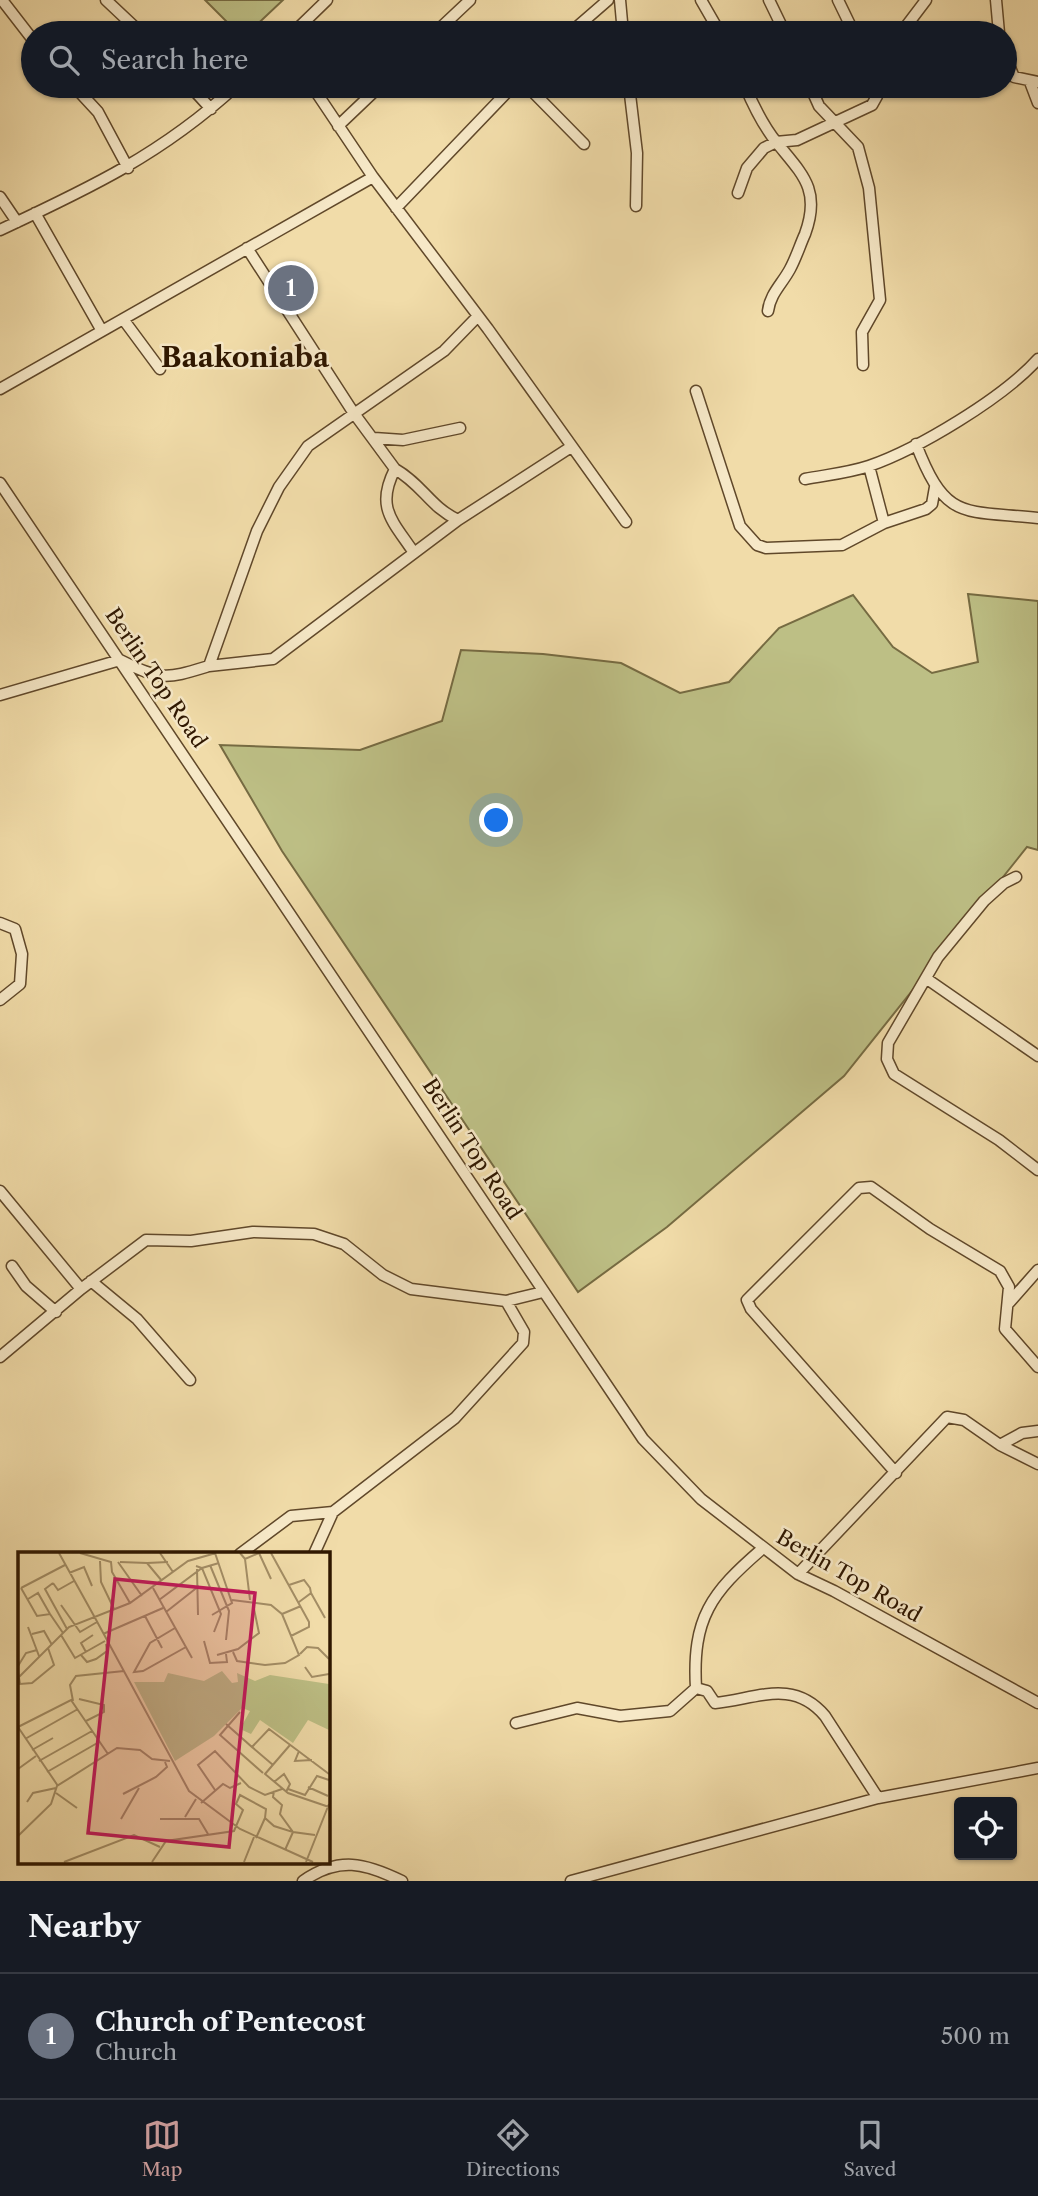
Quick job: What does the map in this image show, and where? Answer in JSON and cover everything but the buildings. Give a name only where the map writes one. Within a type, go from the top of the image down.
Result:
[{"type":"street","points":[[2,0],[21,25]]},
{"type":"street","points":[[106,0],[128,21]]},
{"type":"street","points":[[305,21],[327,0]]},
{"type":"street","points":[[448,21],[470,0]]},
{"type":"street","points":[[584,21],[608,0]]},
{"type":"street","points":[[620,0],[623,21]]},
{"type":"street","points":[[701,0],[713,21]]},
{"type":"street","points":[[769,0],[779,21]]},
{"type":"street","points":[[838,0],[848,21]]},
{"type":"street","points":[[910,21],[926,0]]},
{"type":"street","points":[[996,0],[998,21]]},
{"type":"street","points":[[1017,78],[1034,82],[1038,103]]},
{"type":"street","points":[[85,98],[98,112],[128,168]]},
{"type":"street","points":[[201,98],[211,109]]},
{"type":"street","points":[[0,230],[128,168],[192,126],[223,98]]},
{"type":"street","points":[[320,98],[373,177],[478,316],[626,522]]},
{"type":"street","points":[[338,126],[367,98]]},
{"type":"street","points":[[396,208],[501,98]]},
{"type":"street","points":[[539,98],[584,144]]},
{"type":"street","points":[[630,98],[637,153],[636,206]]},
{"type":"street","points":[[752,98],[776,142],[793,159],[805,181],[813,213],[789,270],[769,301],[768,312]]},
{"type":"street","points":[[815,98],[819,106],[858,147],[872,204],[880,300],[862,332],[863,365]]},
{"type":"street","points":[[738,193],[743,176],[758,154],[776,142],[797,140],[872,105],[876,98]]},
{"type":"street","points":[[0,389],[373,177]]},
{"type":"street","points":[[0,197],[18,222]]},
{"type":"street","points":[[35,213],[102,331]]},
{"type":"street","points":[[247,248],[353,412],[395,469],[414,480],[433,505],[458,520]]},
{"type":"street","points":[[209,666],[257,531],[279,487],[308,446],[353,412],[444,351],[478,316]]},
{"type":"street","points":[[123,319],[160,369]]},
{"type":"street","points":[[805,479],[869,466],[916,444],[957,422],[1038,359]]},
{"type":"street","points":[[696,391],[740,526],[757,545],[766,548],[842,545],[884,523],[926,509],[932,504],[935,487]]},
{"type":"street","points":[[374,438],[403,440],[460,428]]},
{"type":"street","points":[[916,444],[935,487],[954,507],[1038,518]]},
{"type":"street","points":[[0,695],[121,660],[151,676],[164,677],[209,666],[273,659],[458,520],[571,447]]},
{"type":"street","points":[[869,466],[884,523]]},
{"type":"street","points":[[395,469],[388,484],[386,510],[414,553]]},
{"type":"street","name":"Berlin Top Road","points":[[0,483],[643,1439],[701,1499],[762,1549],[798,1574],[1038,1703]]},
{"type":"street","points":[[1016,877],[1004,883],[984,901],[937,957],[927,979],[918,989],[888,1043],[887,1059],[894,1074],[999,1140],[1038,1170]]},
{"type":"street","points":[[0,923],[15,929],[22,954],[20,984],[0,1000]]},
{"type":"street","points":[[927,979],[1038,1056]]},
{"type":"street","points":[[896,1473],[751,1309],[747,1298],[793,1257],[859,1188],[865,1186],[1000,1271],[1008,1282],[1004,1326],[1006,1333],[1038,1367]]},
{"type":"street","points":[[0,1191],[81,1289]]},
{"type":"street","points":[[0,1213],[11,1205]]},
{"type":"street","points":[[0,1357],[81,1289],[146,1240],[191,1241],[253,1232],[314,1234],[344,1244],[383,1275],[411,1289],[506,1301],[543,1292]]},
{"type":"street","points":[[12,1266],[26,1286],[55,1312]]},
{"type":"street","points":[[1008,1304],[1038,1270]]},
{"type":"street","points":[[91,1281],[137,1319],[190,1380]]},
{"type":"street","points":[[315,1552],[332,1512],[455,1418],[519,1347],[524,1332],[506,1301]]},
{"type":"street","points":[[798,1574],[947,1417],[964,1420],[1000,1445],[1038,1464]]},
{"type":"street","points":[[1000,1445],[1022,1433],[1038,1431]]},
{"type":"street","points":[[243,1552],[291,1516],[332,1512]]},
{"type":"street","points":[[696,1688],[695,1652],[708,1608],[720,1587],[762,1549]]},
{"type":"street","points":[[516,1723],[578,1708],[620,1716],[670,1711],[696,1688]]},
{"type":"street","points":[[696,1688],[707,1690],[715,1703],[787,1693],[807,1699],[825,1716],[878,1798]]},
{"type":"street","points":[[571,1881],[878,1798],[1038,1768]]},
{"type":"street","points":[[303,1881],[334,1866],[356,1863],[402,1881]]},
{"type":"green space","points":[[205,0],[283,0],[261,21],[226,21]]},
{"type":"green space","points":[[968,594],[1038,601],[1038,850],[1027,847],[844,1076],[667,1227],[578,1292],[282,851],[220,745],[360,750],[442,721],[461,650],[543,654],[621,663],[680,693],[729,682],[779,628],[853,595],[893,647],[932,673],[978,662]]},
{"type":"place","name":"Church of Pentecost","points":[[291,288]]},
{"type":"district","name":"Baakoniaba","points":[[245,357]]}]
